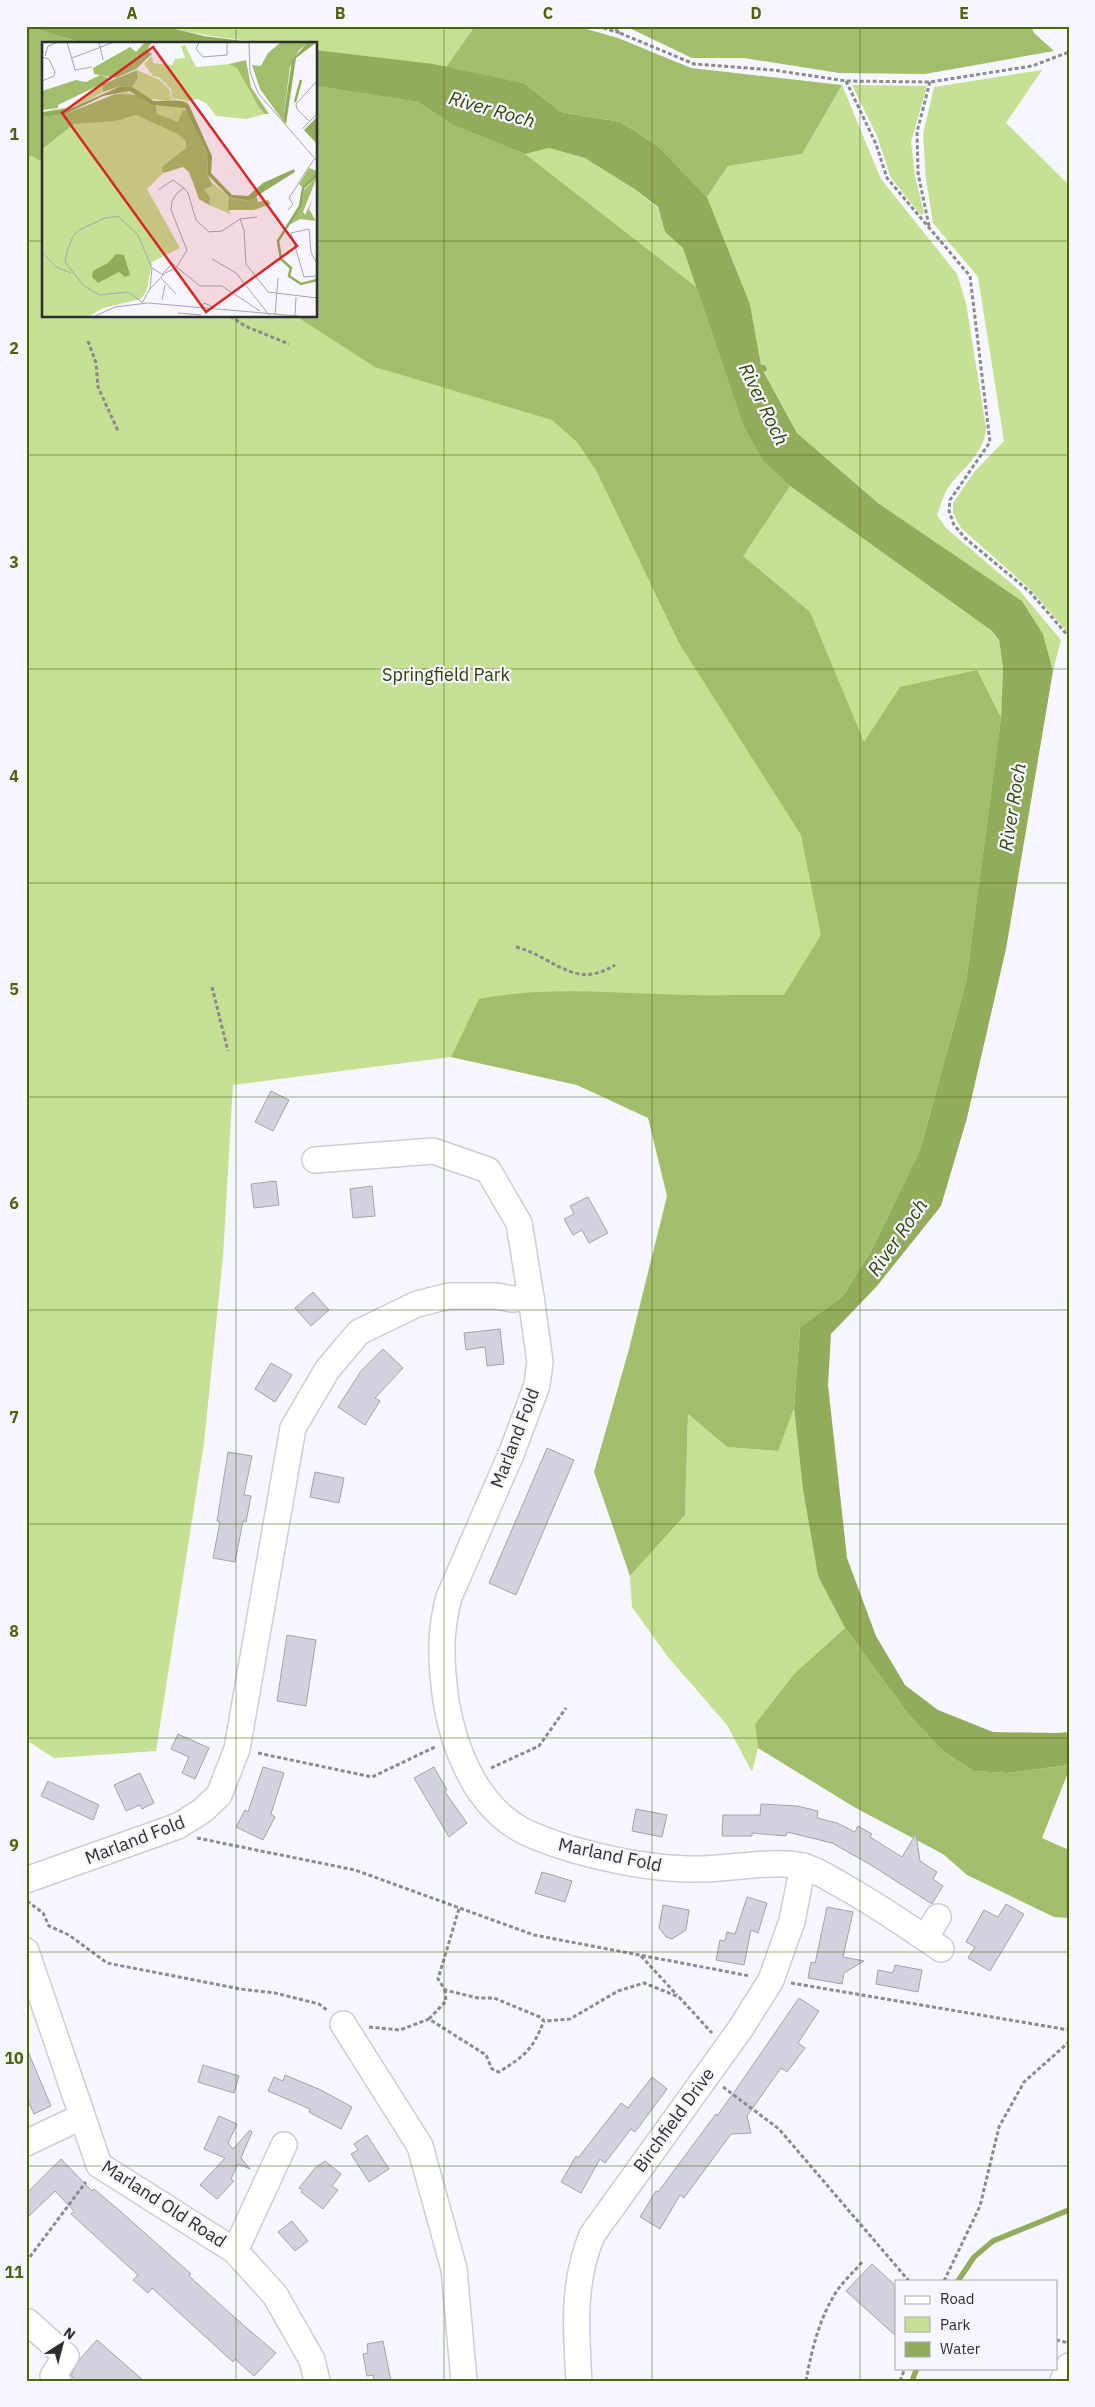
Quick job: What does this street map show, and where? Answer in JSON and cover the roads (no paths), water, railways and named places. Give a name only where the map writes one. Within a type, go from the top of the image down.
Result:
[{"type":"street","points":[[315,1160],[434,1151],[488,1170],[519,1223],[530,1297]]},
{"type":"street","name":"Marland Fold","points":[[26,1880],[178,1826],[202,1811],[218,1795],[237,1749],[293,1428],[326,1370],[360,1332],[417,1304],[465,1294],[512,1299],[530,1297],[540,1362],[537,1385],[512,1452],[449,1597],[442,1622],[443,1678],[454,1738],[482,1794],[499,1813],[518,1828],[539,1839],[590,1855],[658,1867],[687,1869],[759,1864],[803,1866],[822,1874],[864,1898],[933,1943],[938,1917]]},
{"type":"street","name":"Birchfield Drive","points":[[580,2381],[576,2331],[576,2297],[582,2259],[587,2246],[592,2235],[741,2028],[771,1980],[792,1922],[803,1866]]},
{"type":"street","name":"Marland Old Road","points":[[26,1951],[99,2165],[235,2251],[275,2294],[312,2360],[317,2381]]},
{"type":"street","points":[[344,2024],[420,2146],[454,2269],[464,2381]]},
{"type":"street","points":[[26,2143],[81,2116]]},
{"type":"street","points":[[235,2251],[284,2145]]},
{"type":"street","points":[[26,2323],[28,2322],[66,2356],[53,2376],[58,2381]]},
{"type":"street","points":[[1064,2381],[1069,2366]]},
{"type":"water","points":[[26,26],[163,26],[204,36],[250,42],[79,42]]},
{"type":"water","name":"River Roch","points":[[318,50],[433,64],[524,83],[561,112],[621,122],[659,147],[707,197],[750,304],[761,365],[765,365],[767,370],[764,372],[797,433],[878,503],[1022,601],[1043,634],[1053,671],[1006,949],[967,1118],[941,1206],[877,1286],[831,1334],[828,1385],[847,1558],[876,1636],[905,1685],[938,1710],[993,1732],[1069,1732],[1069,1765],[1007,1773],[973,1771],[944,1752],[909,1715],[845,1628],[818,1576],[803,1490],[794,1408],[800,1327],[843,1296],[871,1251],[920,1150],[966,982],[1001,718],[1003,667],[999,640],[992,631],[790,486],[763,461],[743,425],[683,248],[665,232],[658,207],[636,190],[585,158],[549,148],[525,154],[453,125],[418,102],[318,86]]},
{"type":"waterway","points":[[959,2280],[974,2257],[993,2241],[1069,2210]]},
{"type":"waterway","points":[[912,2381],[916,2370]]},
{"type":"park label","name":"Springfield Park","points":[[446,675]]}]
